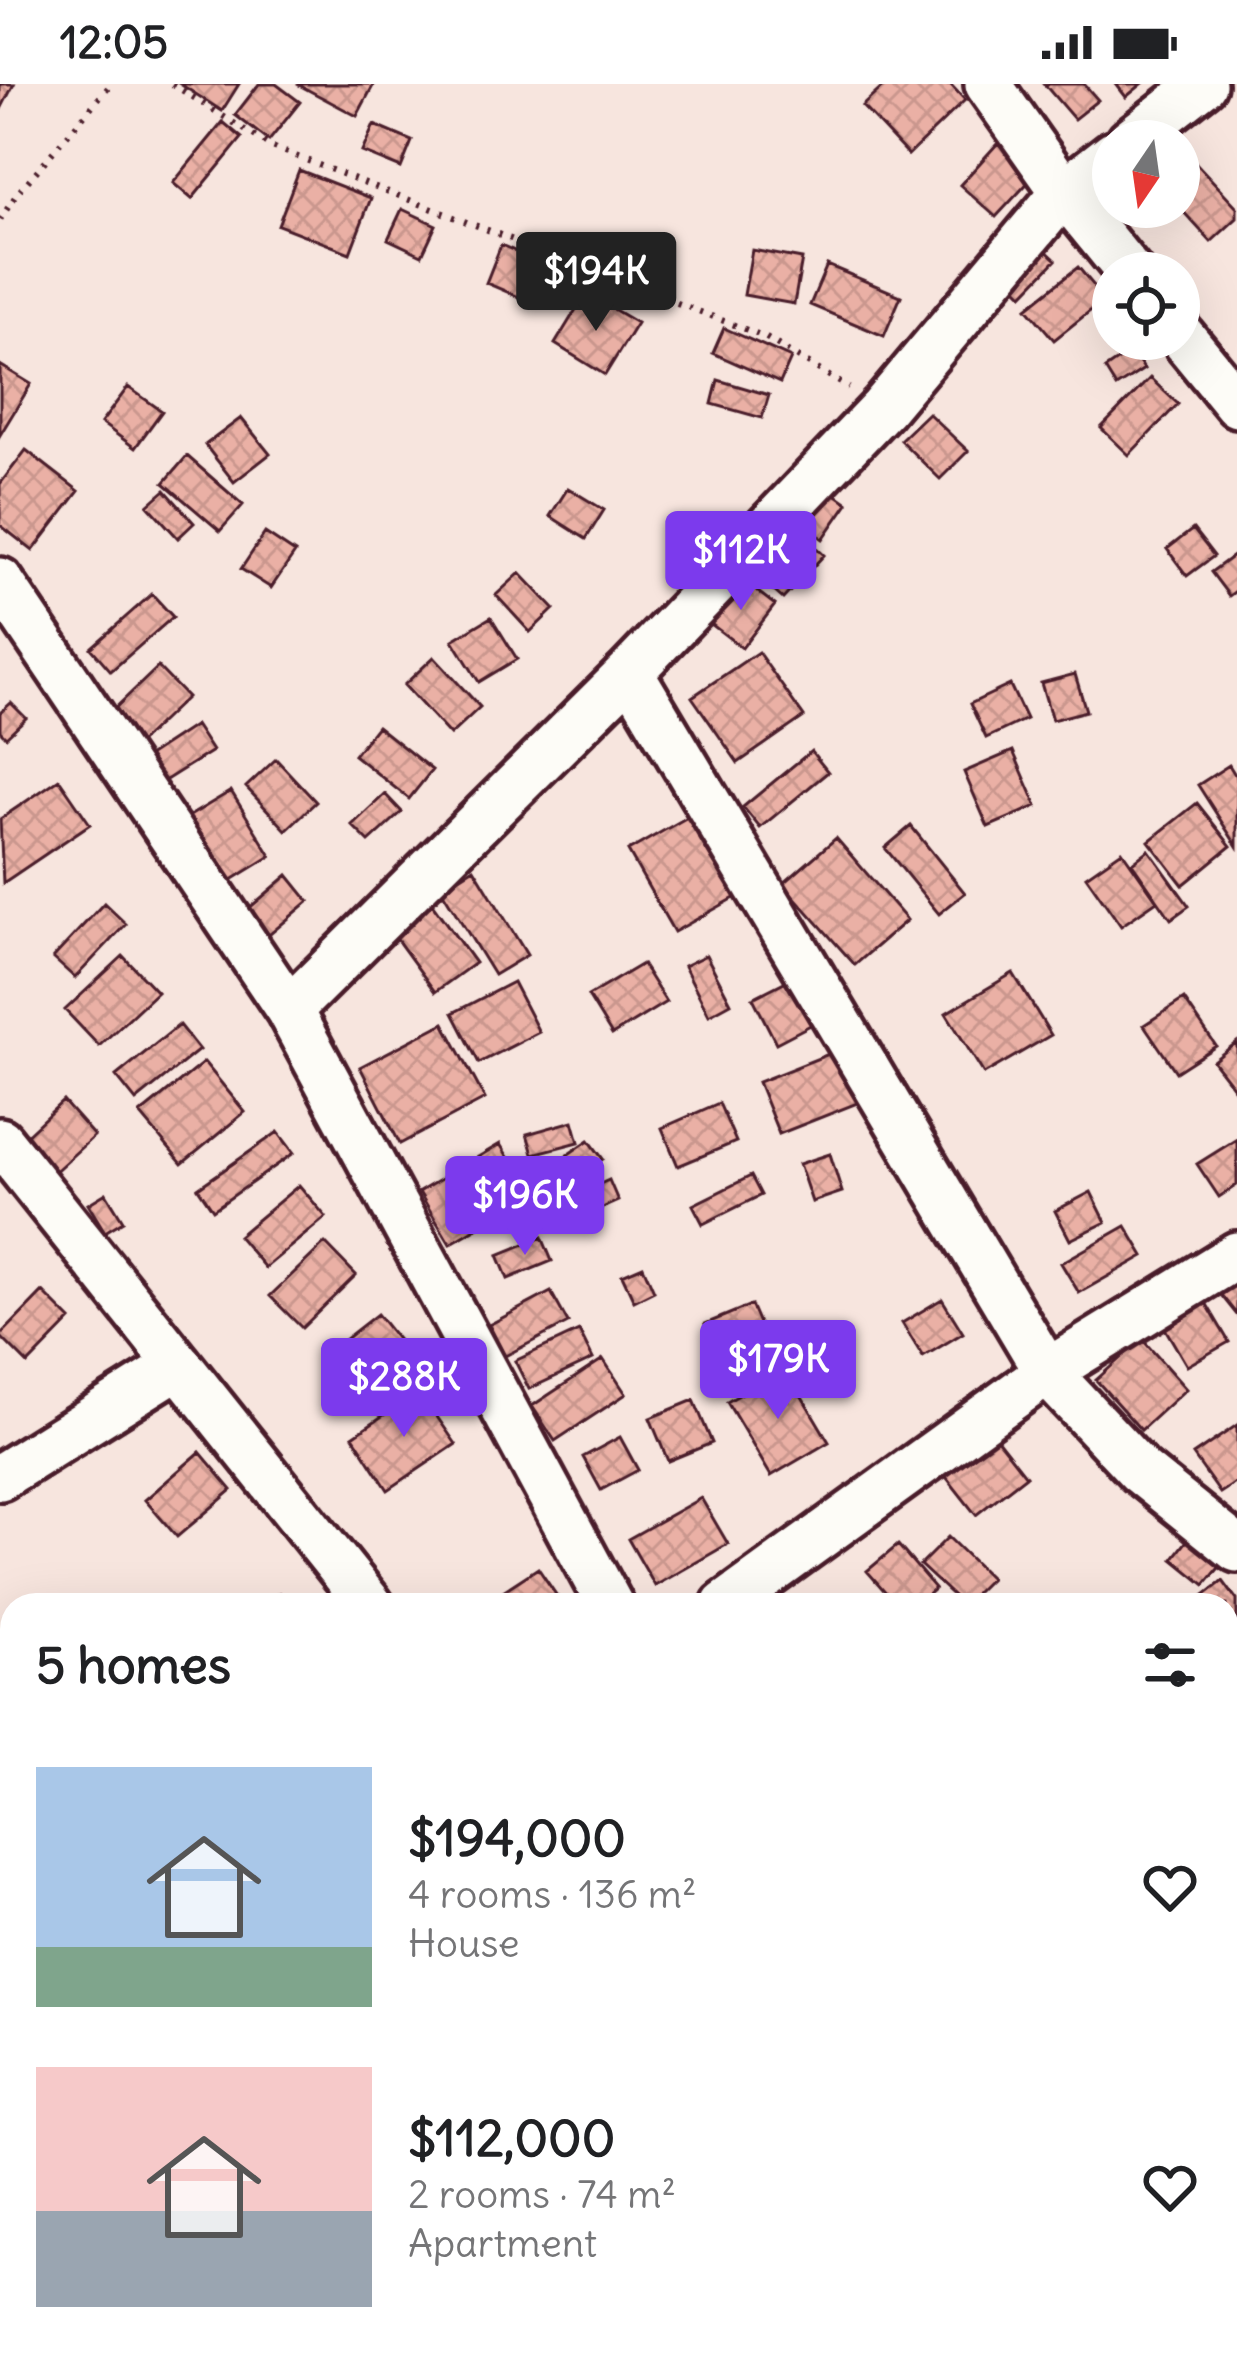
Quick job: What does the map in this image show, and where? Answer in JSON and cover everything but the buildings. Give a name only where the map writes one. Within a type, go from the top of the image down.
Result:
[{"type":"street","points":[[988,84],[1113,252]]},
{"type":"street","points":[[1157,120],[1203,84]]},
{"type":"street","points":[[289,1010],[630,671],[883,408],[1064,192],[1092,170]]},
{"type":"street","points":[[1200,359],[1237,404]]},
{"type":"street","points":[[0,581],[289,1010],[604,1593]]},
{"type":"street","points":[[630,671],[1047,1372],[1140,1471],[1237,1549]]},
{"type":"street","points":[[0,1141],[360,1593]]},
{"type":"street","points":[[742,1593],[1047,1372],[1237,1255]]},
{"type":"street","points":[[0,1477],[179,1365]]},
{"type":"path","points":[[0,220],[111,84]]},
{"type":"path","points":[[172,84],[272,147],[763,336],[883,408]]}]
